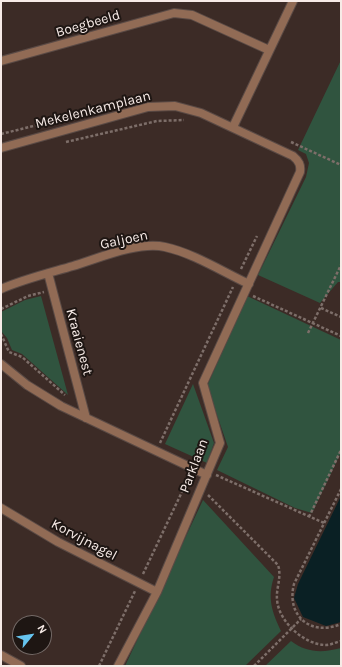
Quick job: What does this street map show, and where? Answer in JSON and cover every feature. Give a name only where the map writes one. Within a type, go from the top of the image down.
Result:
[{"type":"street","points":[[232,127],[293,1]]},
{"type":"street","name":"Boegbeeld","points":[[1,61],[179,13],[192,15],[269,50]]},
{"type":"street","name":"Mekelenkamplaan","points":[[1,148],[148,107],[175,106],[201,112],[293,156],[299,162]]},
{"type":"street","name":"Parklaan","points":[[118,666],[157,592],[220,443],[204,383],[300,172],[299,162]]},
{"type":"street","name":"Galjoen","points":[[1,289],[48,273],[129,249],[150,246],[165,246],[182,252],[237,278],[247,288]]},
{"type":"street","name":"Kraaienest","points":[[48,273],[86,418]]},
{"type":"street","points":[[1,364],[26,385],[61,406],[193,468],[208,473]]},
{"type":"street","name":"Korvijnagel","points":[[1,508],[58,542],[157,592]]},
{"type":"street","points":[[1,655],[21,666]]},
{"type":"path","points":[[1,134],[68,117]]},
{"type":"path","points":[[60,144],[158,121],[184,120],[191,122]]},
{"type":"path","points":[[287,140],[341,165]]},
{"type":"path","points":[[156,451],[260,230]]},
{"type":"path","points":[[308,334],[341,265]]},
{"type":"path","points":[[247,288],[341,336]]},
{"type":"path","points":[[1,309],[28,296],[52,289]]},
{"type":"path","points":[[321,308],[341,318]]},
{"type":"path","points":[[1,334],[9,352],[22,358],[67,396]]},
{"type":"path","points":[[309,517],[341,450]]},
{"type":"path","points":[[99,666],[193,468]]},
{"type":"path","points":[[208,473],[324,523]]},
{"type":"path","points":[[201,487],[278,565],[280,572],[277,600],[282,616],[292,630],[308,640],[326,645],[341,641]]},
{"type":"path","points":[[341,489],[291,594],[293,605],[301,619],[311,626],[321,628],[333,627],[341,624]]},
{"type":"path","points":[[254,666],[292,630],[301,619]]},
{"type":"green space","points":[[341,60],[341,282],[338,282],[320,303],[258,275],[306,177],[309,163],[306,154],[298,150]]},
{"type":"green space","points":[[41,296],[68,395],[22,354],[12,350],[7,338],[1,331],[1,312],[25,300]]},
{"type":"green space","points":[[247,296],[341,340],[341,452],[312,513],[295,508],[217,470],[228,447],[207,386]]},
{"type":"green space","points":[[193,384],[214,443],[207,463],[165,444]]},
{"type":"green space","points":[[203,500],[274,577],[271,598],[275,618],[281,631],[245,666],[125,666]]},
{"type":"green space","points":[[291,641],[303,648],[315,651],[327,651],[341,648],[341,666],[265,666]]},
{"type":"water","points":[[341,496],[341,622],[326,626],[303,617],[294,598],[298,584]]}]
